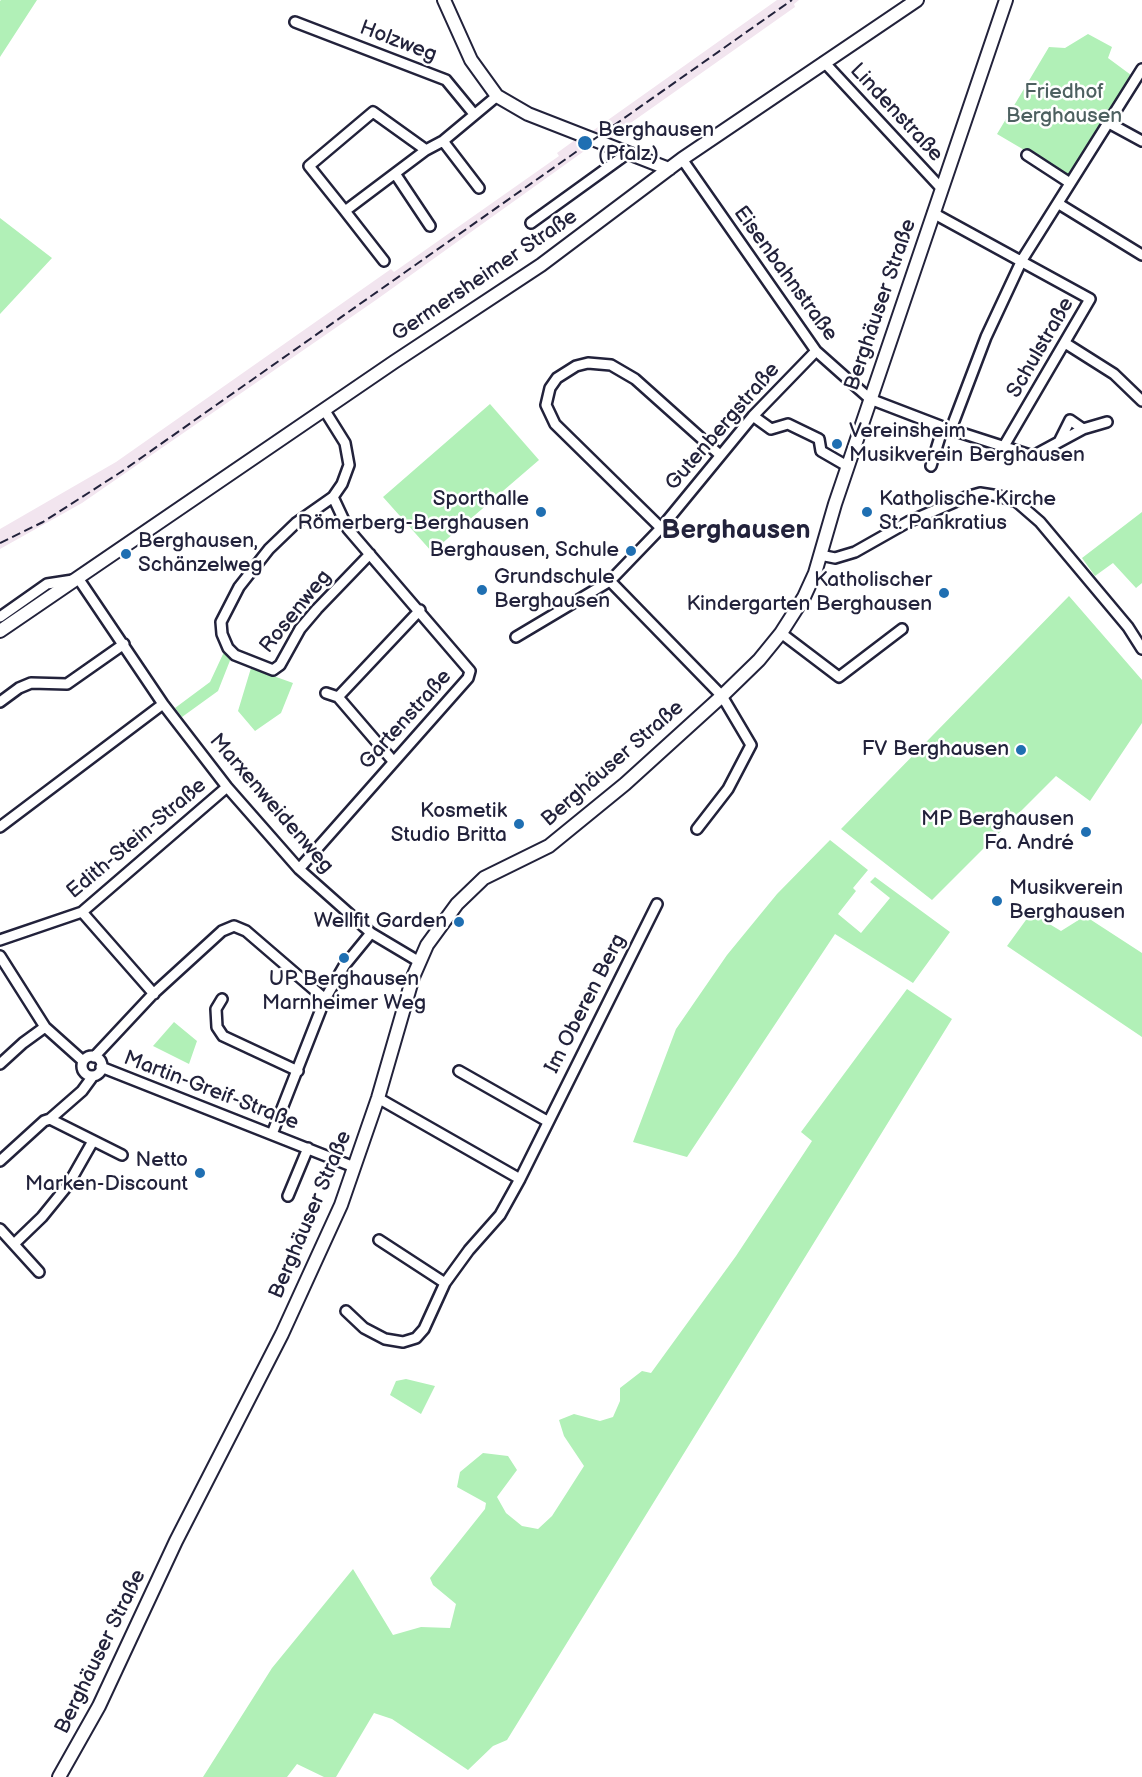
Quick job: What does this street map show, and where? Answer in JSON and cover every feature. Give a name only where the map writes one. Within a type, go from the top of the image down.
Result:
[{"type":"street","points":[[444,0],[471,60],[497,96],[528,114],[669,169]]},
{"type":"street","name":"Germersheimer Straße","points":[[0,631],[541,265],[682,159],[917,0]]},
{"type":"street","name":"Berghäuser Straße","points":[[59,1777],[99,1706],[176,1541],[282,1334],[340,1205],[378,1098],[418,961],[427,945],[457,904],[484,878],[549,846],[609,797],[722,696],[759,660],[781,633],[804,597],[1006,0]]},
{"type":"street","name":"Holzweg","points":[[296,22],[446,80],[474,114]]},
{"type":"street","name":"Lindenstraße","points":[[824,62],[941,188]]},
{"type":"street","points":[[931,466],[986,337],[1022,260],[1142,69]]},
{"type":"street","points":[[345,211],[396,175],[426,150],[443,141],[497,96]]},
{"type":"street","points":[[384,261],[309,166],[373,112],[426,150]]},
{"type":"street","points":[[1107,122],[1142,141]]},
{"type":"street","points":[[443,141],[478,188]]},
{"type":"street","points":[[531,223],[628,153]]},
{"type":"street","points":[[1027,155],[1070,183]]},
{"type":"street","name":"Eisenbahnstraße","points":[[682,159],[816,351],[870,399]]},
{"type":"street","points":[[396,175],[430,226]]},
{"type":"street","points":[[1059,204],[1142,255]]},
{"type":"street","name":"Schulstraße","points":[[933,213],[1090,299],[1004,446]]},
{"type":"street","points":[[1065,343],[1114,374],[1142,401]]},
{"type":"street","name":"Gutenbergstraße","points":[[516,637],[610,581],[661,528],[753,416],[816,351]]},
{"type":"street","points":[[661,528],[555,424],[546,405],[550,388],[557,378],[576,366],[588,363],[611,365],[635,379],[720,455]]},
{"type":"street","points":[[870,399],[947,428],[1034,456],[1083,429],[1107,422]]},
{"type":"street","points":[[325,411],[345,443],[349,465],[342,484],[333,497]]},
{"type":"street","points":[[753,416],[771,429],[788,424],[819,439],[821,451],[847,466]]},
{"type":"street","points":[[1059,442],[1070,420],[1083,429]]},
{"type":"street","points":[[820,555],[835,558],[855,552],[908,522],[966,497],[980,493],[999,496],[1017,502],[1040,522],[1128,627],[1142,649]]},
{"type":"street","name":"Gartenstraße","points":[[298,869],[468,678],[470,670],[348,529],[333,497]]},
{"type":"street","name":"Rosenweg","points":[[333,497],[296,523],[270,549],[239,587],[221,622],[222,634],[228,648],[235,655],[273,670],[280,665],[300,629],[370,554]]},
{"type":"street","name":"Germersheimer Straße","points":[[0,617],[47,584],[76,579]]},
{"type":"street","name":"Marxenweidenweg","points":[[76,579],[124,644],[163,704],[228,787],[298,869],[371,933],[418,961]]},
{"type":"street","points":[[610,581],[722,696],[751,745],[728,789],[697,829]]},
{"type":"street","points":[[338,697],[420,610]]},
{"type":"street","points":[[781,633],[839,677],[902,629]]},
{"type":"street","points":[[0,702],[19,688],[31,683],[67,684],[124,644]]},
{"type":"street","points":[[326,693],[338,697],[393,760]]},
{"type":"street","points":[[0,827],[163,704]]},
{"type":"street","name":"Edith-Stein-Straße","points":[[0,940],[82,912],[228,787]]},
{"type":"street","name":"Im Oberen Berg","points":[[346,1311],[364,1328],[385,1339],[404,1342],[416,1338],[424,1329],[445,1283],[469,1250],[500,1215],[520,1179],[657,904]]},
{"type":"street","points":[[82,912],[154,994]]},
{"type":"street","points":[[94,1057],[154,994],[222,931],[234,926],[246,931],[325,999]]},
{"type":"street","points":[[272,1134],[325,999],[344,966],[371,933]]},
{"type":"street","name":"Martin-Greif-Straße","points":[[0,956],[45,1027],[83,1061],[84,1072],[93,1076],[99,1073],[102,1067]]},
{"type":"street","points":[[222,999],[216,1010],[217,1027],[223,1036],[298,1071]]},
{"type":"street","points":[[0,1064],[22,1042],[45,1027]]},
{"type":"street","name":"Martin-Greif-Straße","points":[[83,1061],[94,1057],[102,1067],[354,1167]]},
{"type":"street","points":[[459,1071],[548,1121]]},
{"type":"street","points":[[0,1161],[44,1121],[50,1119],[82,1091],[93,1076]]},
{"type":"street","points":[[378,1098],[520,1179]]},
{"type":"street","points":[[50,1119],[122,1155]]},
{"type":"street","points":[[14,1244],[42,1217],[66,1188],[93,1141]]},
{"type":"street","points":[[0,1146],[8,1154]]},
{"type":"street","name":"Martin-Greif-Straße","points":[[288,1196],[308,1148]]},
{"type":"street","points":[[0,1229],[39,1272]]},
{"type":"street","points":[[379,1240],[445,1283]]},
{"type":"shaded area","points":[[777,0],[799,0],[794,4],[795,7],[615,134],[610,141],[591,132]]},
{"type":"shaded area","points":[[579,137],[594,144],[376,300],[82,503],[0,549],[0,529],[116,462],[391,269],[394,272],[559,156],[557,153]]},
{"type":"green space","points":[[37,0],[0,57],[0,1]]},
{"type":"green space","name":"Friedhof Berghausen","points":[[1088,34],[1112,47],[1108,58],[1131,75],[1070,177],[997,134],[1049,47],[1065,48]]},
{"type":"green space","points":[[0,218],[52,258],[0,314]]},
{"type":"green space","points":[[490,404],[539,460],[432,552],[383,497]]},
{"type":"green space","points":[[1142,512],[1142,583],[1136,588],[1113,563],[1095,576],[1082,558]]},
{"type":"green space","name":"FV Berghausen","points":[[1069,596],[1142,680],[1142,723],[1090,801],[1056,776],[932,900],[841,829]]},
{"type":"green space","points":[[224,652],[231,658],[218,691],[182,717],[175,708],[210,682]]},
{"type":"green space","points":[[251,668],[293,683],[281,713],[255,731],[238,711]]},
{"type":"green space","points":[[830,840],[868,870],[853,888],[856,891],[838,914],[861,933],[890,898],[870,882],[875,877],[950,932],[913,983],[835,934],[687,1157],[633,1142],[676,1029],[727,955],[777,894]]},
{"type":"green space","points":[[1031,913],[1061,931],[1085,916],[1142,953],[1142,1037],[1007,946]]},
{"type":"green space","points":[[907,989],[952,1019],[507,1740],[493,1746],[468,1770],[392,1719],[374,1713],[336,1777],[324,1777],[297,1764],[287,1777],[203,1777],[272,1668],[353,1569],[393,1635],[421,1627],[450,1628],[456,1604],[433,1585],[430,1578],[485,1509],[486,1503],[457,1487],[460,1472],[483,1453],[508,1456],[517,1470],[497,1497],[506,1513],[522,1526],[538,1529],[552,1516],[584,1466],[564,1436],[559,1420],[574,1414],[600,1421],[613,1417],[620,1401],[620,1388],[642,1371],[651,1373],[736,1256],[812,1141],[801,1132]]},
{"type":"green space","points":[[174,1022],[197,1041],[189,1064],[153,1046]]},
{"type":"green space","points":[[406,1379],[435,1386],[421,1414],[390,1395],[396,1381]]},
{"type":"railway","points":[[0,543],[43,522],[121,472],[792,0]]},
{"type":"place","name":"Berghausen (Pfalz)","points":[[585,143]]},
{"type":"place","name":"Vereinsheim Musikverein Berghausen","points":[[837,444]]},
{"type":"place","name":"Sporthalle Römerberg-Berghausen","points":[[541,512]]},
{"type":"place","name":"Katholische Kirche St. Pankratius","points":[[867,512]]},
{"type":"place","name":"Berghausen, Schule","points":[[631,551]]},
{"type":"place","name":"Berghausen, Schänzelweg","points":[[126,554]]},
{"type":"place","name":"Grundschule Berghausen","points":[[482,590]]},
{"type":"place","name":"Katholischer Kindergarten Berghausen","points":[[944,593]]},
{"type":"place","name":"FV Berghausen","points":[[1021,750]]},
{"type":"place","name":"Kosmetik Studio Britta","points":[[519,824]]},
{"type":"place","name":"MP Berghausen Fa. André","points":[[1086,832]]},
{"type":"place","name":"Musikverein Berghausen","points":[[997,901]]},
{"type":"place","name":"Wellfit Garden","points":[[459,922]]},
{"type":"place","name":"UP Berghausen Marnheimer Weg","points":[[344,958]]},
{"type":"place","name":"Netto Marken-Discount","points":[[200,1173]]},
{"type":"district","name":"Berghausen","points":[[736,531]]}]
